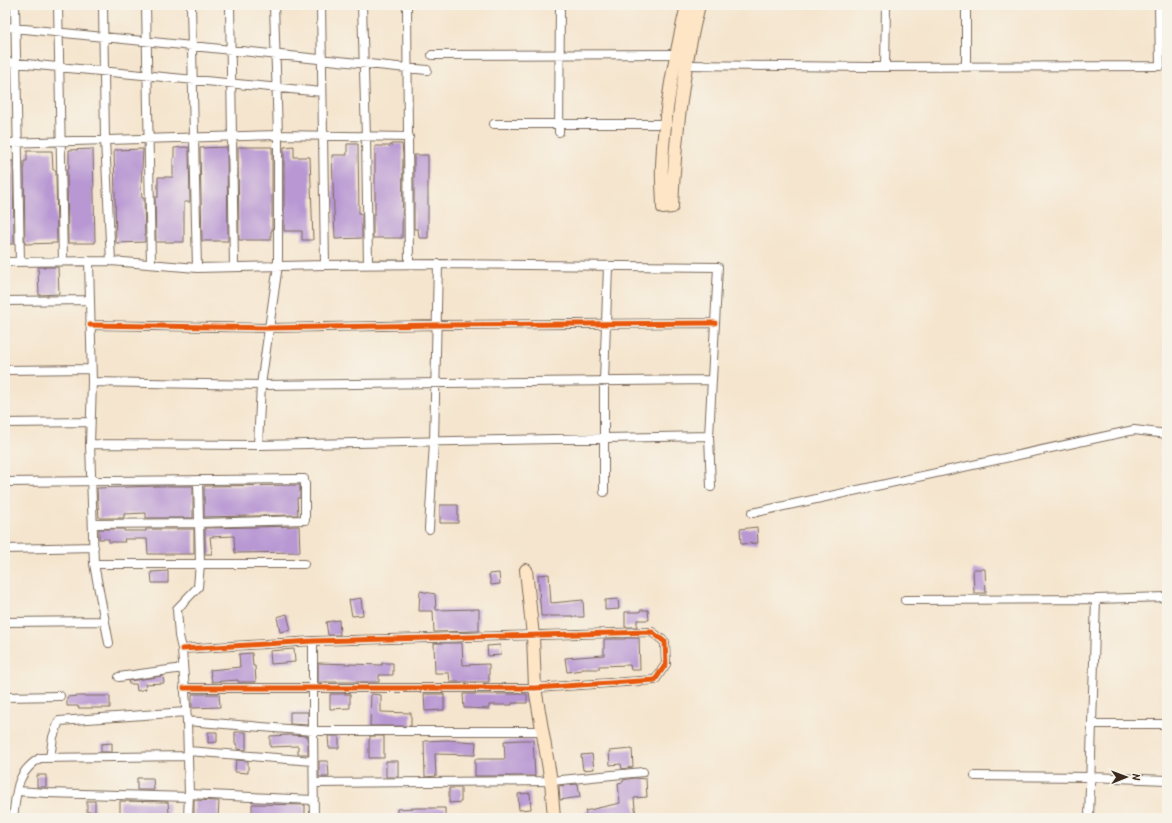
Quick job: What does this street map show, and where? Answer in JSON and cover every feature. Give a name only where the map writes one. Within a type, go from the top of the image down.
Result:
[{"type":"street","points":[[15,5],[20,262]]},
{"type":"street","points":[[58,5],[63,261]]},
{"type":"street","points":[[103,5],[105,140],[111,261]]},
{"type":"street","points":[[146,5],[151,264]]},
{"type":"street","points":[[191,5],[197,268]]},
{"type":"street","points":[[230,5],[234,267]]},
{"type":"street","points":[[258,445],[261,385],[278,265],[278,135],[274,5]]},
{"type":"street","points":[[320,5],[325,265]]},
{"type":"street","points":[[362,5],[368,264]]},
{"type":"street","points":[[407,5],[410,264]]},
{"type":"street","points":[[559,128],[560,5]]},
{"type":"street","points":[[687,5],[676,54],[665,124],[662,165],[663,208],[672,207],[674,157],[679,109],[687,59],[699,5]]},
{"type":"street","points":[[885,67],[886,5]]},
{"type":"street","points":[[966,5],[966,67]]},
{"type":"street","points":[[432,55],[676,54],[687,59],[885,67],[1160,66],[1160,5]]},
{"type":"street","points":[[5,27],[427,70]]},
{"type":"street","points":[[5,62],[322,92]]},
{"type":"street","points":[[494,124],[559,128],[665,124]]},
{"type":"street","points":[[5,143],[278,135],[409,137]]},
{"type":"street","points":[[89,261],[92,382],[90,444],[94,564],[109,644]]},
{"type":"street","points":[[5,262],[111,261],[197,268],[368,264],[718,267],[709,436],[711,487]]},
{"type":"street","points":[[430,529],[434,442],[438,264]]},
{"type":"street","points":[[604,492],[604,381],[608,266]]},
{"type":"street","points":[[5,300],[90,300]]},
{"type":"street","points":[[90,325],[269,328],[715,323]]},
{"type":"street","points":[[5,370],[91,369]]},
{"type":"street","points":[[92,382],[261,385],[712,380]]},
{"type":"street","points":[[5,422],[90,422]]},
{"type":"street","points":[[752,513],[1134,430],[1167,434]]},
{"type":"street","points":[[90,444],[258,445],[709,436]]},
{"type":"street","points":[[5,482],[91,480],[305,482],[305,520],[93,524]]},
{"type":"street","points":[[188,818],[189,796],[186,712],[182,649],[179,636],[177,609],[198,587],[200,564],[198,480]]},
{"type":"street","points":[[5,549],[94,547]]},
{"type":"street","points":[[94,564],[304,564]]},
{"type":"street","points":[[526,570],[533,636],[535,688],[551,781],[554,818]]},
{"type":"street","points":[[905,600],[1167,597]]},
{"type":"street","points":[[1089,818],[1096,599]]},
{"type":"street","points":[[5,622],[105,622]]},
{"type":"street","points":[[182,649],[313,641],[652,632],[665,642],[666,664],[655,680],[535,688],[184,688]]},
{"type":"street","points":[[313,641],[314,818]]},
{"type":"street","points":[[119,677],[183,668]]},
{"type":"street","points":[[5,697],[60,696]]},
{"type":"street","points":[[50,758],[53,737],[59,721],[186,712]]},
{"type":"street","points":[[186,722],[313,731],[542,732]]},
{"type":"street","points":[[1092,724],[1167,724]]},
{"type":"street","points":[[13,818],[21,775],[31,764],[40,758],[188,753],[313,761]]},
{"type":"street","points":[[314,783],[551,781],[643,772]]},
{"type":"street","points":[[975,776],[1090,777],[1167,780]]},
{"type":"street","points":[[17,791],[55,794],[313,800]]},
{"type":"building","points":[[347,144],[358,144],[359,214],[362,214],[362,238],[335,239],[332,155],[347,155]]},
{"type":"building","points":[[391,144],[402,144],[402,238],[373,238],[373,214],[375,214],[375,146],[391,146]]},
{"type":"building","points":[[294,146],[294,157],[310,157],[313,240],[302,240],[302,231],[284,231],[284,147]]},
{"type":"building","points":[[227,147],[228,241],[202,241],[200,148]]},
{"type":"building","points":[[238,147],[272,147],[271,240],[239,240]]},
{"type":"building","points":[[174,148],[189,148],[190,202],[184,202],[184,242],[156,242],[155,197],[158,197],[158,177],[173,177]]},
{"type":"building","points":[[93,149],[95,243],[68,243],[67,169],[69,169],[69,150]]},
{"type":"building","points":[[143,149],[141,188],[142,198],[144,198],[145,242],[116,243],[114,150]]},
{"type":"building","points":[[27,151],[52,151],[53,170],[56,170],[57,243],[25,244],[24,161],[27,161]]},
{"type":"building","points":[[414,155],[428,155],[428,238],[419,238],[418,229],[414,229]]},
{"type":"building","points":[[5,161],[13,161],[14,244],[5,244]]},
{"type":"building","points":[[38,267],[58,267],[59,294],[39,295]]},
{"type":"building","points":[[300,485],[300,498],[297,498],[298,515],[204,517],[204,486]]},
{"type":"building","points":[[193,486],[193,518],[146,518],[146,513],[124,514],[124,518],[99,518],[97,488]]},
{"type":"building","points":[[440,505],[458,505],[458,523],[440,523]]},
{"type":"building","points":[[299,526],[300,552],[235,553],[234,536],[210,537],[212,554],[205,554],[205,528]]},
{"type":"building","points":[[757,527],[758,543],[741,544],[740,529]]},
{"type":"building","points":[[99,529],[146,531],[146,529],[194,529],[194,554],[148,554],[147,539],[124,539],[125,542],[109,542],[109,539],[99,539]]},
{"type":"building","points":[[973,569],[985,569],[986,593],[974,593]]},
{"type":"building","points":[[168,571],[168,583],[152,583],[151,572]]},
{"type":"building","points":[[499,573],[500,584],[491,585],[489,574]]},
{"type":"building","points":[[549,574],[551,603],[583,600],[584,617],[541,616],[538,575]]},
{"type":"building","points":[[420,591],[435,594],[436,610],[479,609],[479,631],[434,632],[433,611],[419,611]]},
{"type":"building","points":[[361,598],[363,615],[352,616],[349,600]]},
{"type":"building","points":[[618,599],[619,609],[605,610],[605,600]]},
{"type":"building","points":[[640,610],[648,610],[649,620],[637,620],[637,627],[625,627],[625,612],[640,612]]},
{"type":"building","points":[[287,614],[291,630],[280,632],[277,617]]},
{"type":"building","points":[[339,620],[340,635],[328,635],[326,622]]},
{"type":"building","points":[[639,638],[640,670],[631,670],[630,665],[599,666],[599,669],[582,669],[567,672],[565,658],[604,655],[604,639]]},
{"type":"building","points":[[434,643],[462,643],[463,665],[489,664],[489,682],[450,682],[449,673],[435,673]]},
{"type":"building","points":[[500,645],[501,655],[488,656],[487,646]]},
{"type":"building","points":[[294,649],[295,662],[271,664],[270,651]]},
{"type":"building","points":[[252,653],[256,682],[238,682],[238,680],[212,682],[210,670],[240,667],[239,654]]},
{"type":"building","points":[[318,663],[382,665],[382,663],[393,663],[393,675],[379,675],[379,682],[318,682]]},
{"type":"building","points":[[163,676],[164,683],[145,684],[146,689],[137,691],[136,684],[129,684],[128,681]]},
{"type":"building","points":[[192,694],[219,694],[220,707],[192,708]]},
{"type":"building","points":[[330,694],[350,694],[350,708],[330,709]]},
{"type":"building","points":[[371,694],[381,695],[381,712],[411,713],[411,726],[370,726]]},
{"type":"building","points":[[424,694],[444,694],[444,710],[425,711]]},
{"type":"building","points":[[463,694],[527,694],[527,703],[512,703],[512,705],[489,705],[489,709],[464,708]]},
{"type":"building","points":[[110,696],[110,708],[78,708],[78,706],[67,706],[67,697]]},
{"type":"building","points":[[290,712],[308,712],[308,725],[290,724]]},
{"type":"building","points":[[208,732],[217,732],[217,742],[208,743]]},
{"type":"building","points":[[235,732],[246,732],[246,750],[237,749],[237,744],[235,744]]},
{"type":"building","points":[[270,736],[308,736],[308,754],[298,754],[298,746],[270,747]]},
{"type":"building","points":[[328,736],[339,736],[339,748],[329,748]]},
{"type":"building","points":[[370,736],[384,736],[384,758],[369,758]]},
{"type":"building","points":[[447,740],[476,742],[475,755],[435,754],[436,776],[425,777],[424,741]]},
{"type":"building","points":[[533,740],[535,776],[475,776],[475,759],[505,759],[504,741]]},
{"type":"building","points":[[112,743],[112,752],[101,752],[101,744]]},
{"type":"building","points":[[632,749],[633,767],[622,769],[621,764],[610,765],[609,751]]},
{"type":"building","points":[[592,754],[594,769],[583,770],[581,755]]},
{"type":"building","points":[[236,760],[248,761],[248,773],[235,772]]},
{"type":"building","points":[[319,761],[328,761],[329,777],[319,777]]},
{"type":"building","points":[[386,761],[398,761],[398,777],[386,777]]},
{"type":"building","points":[[37,775],[46,775],[46,787],[37,787]]},
{"type":"building","points":[[137,778],[153,778],[154,790],[137,790]]},
{"type":"building","points":[[634,778],[646,779],[647,797],[634,798],[636,818],[587,818],[585,811],[620,803],[618,783],[623,782],[623,780]]},
{"type":"building","points":[[578,784],[580,797],[560,800],[559,786]]},
{"type":"building","points":[[449,788],[461,788],[461,802],[449,803]]},
{"type":"building","points":[[530,793],[531,809],[519,810],[518,794]]},
{"type":"building","points":[[194,800],[219,801],[218,818],[194,818]]},
{"type":"building","points":[[87,801],[95,801],[95,812],[87,812]]},
{"type":"building","points":[[120,801],[168,802],[169,814],[120,816]]},
{"type":"building","points":[[252,804],[305,805],[305,818],[252,818]]},
{"type":"building","points":[[445,808],[445,818],[397,818],[397,809]]},
{"type":"cycle path","points":[[90,325],[269,328],[715,323]]},
{"type":"cycle path","points":[[182,649],[313,641],[652,632],[665,642],[666,664],[655,680],[535,688],[184,688]]}]
